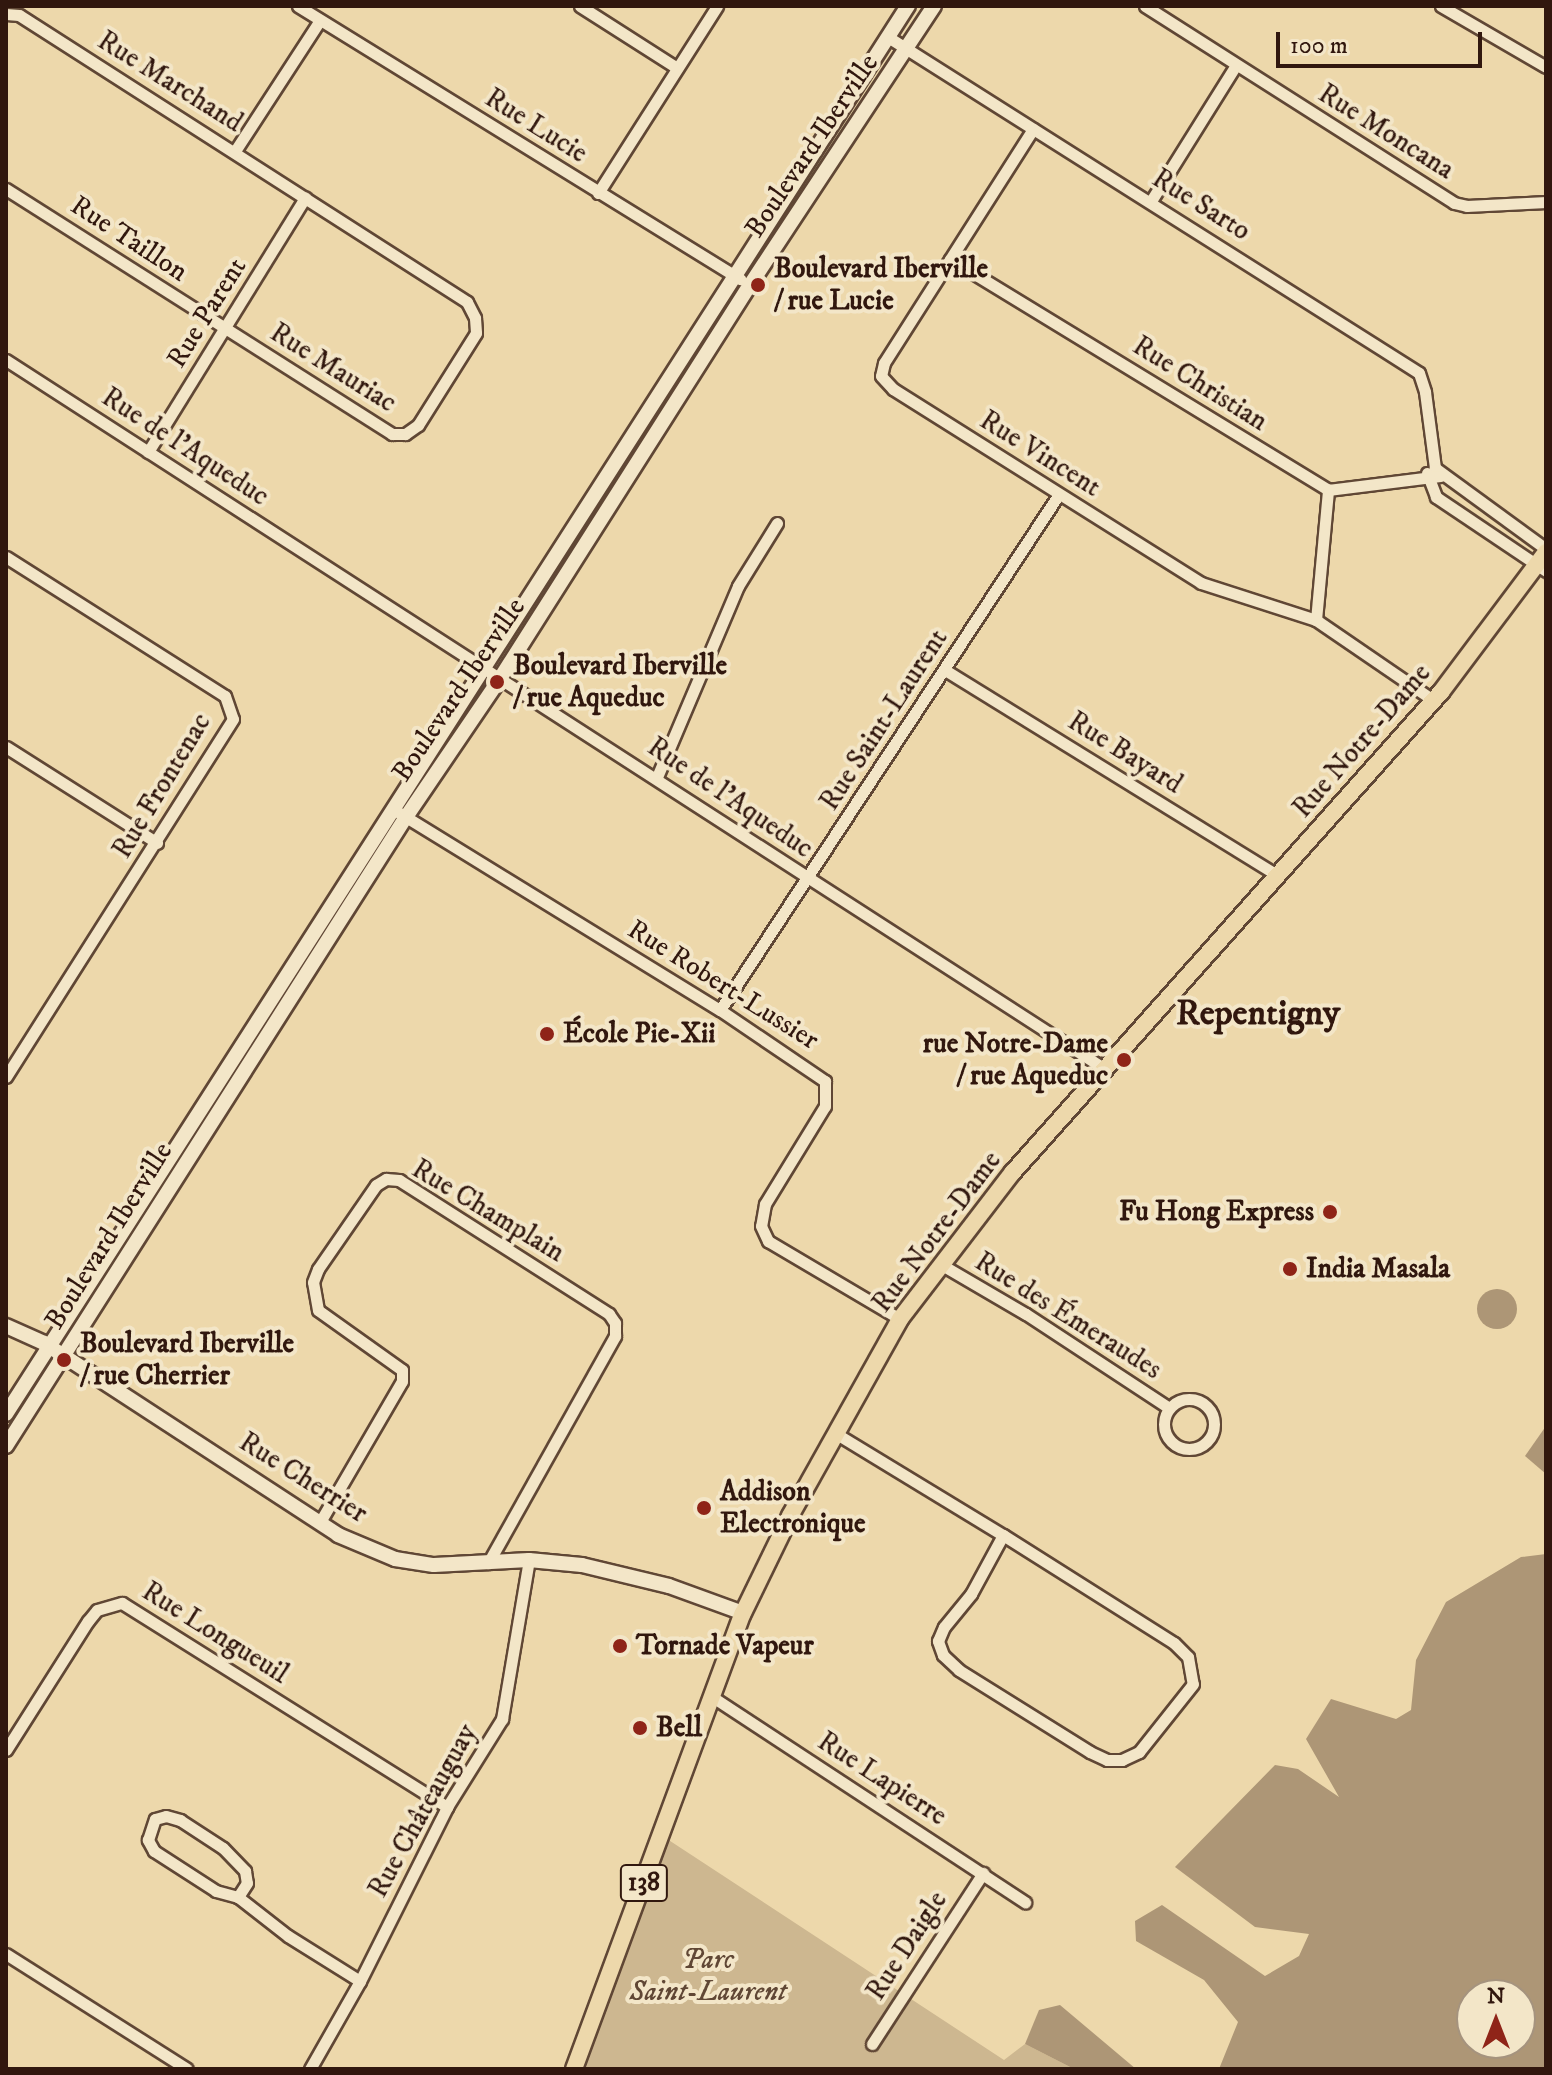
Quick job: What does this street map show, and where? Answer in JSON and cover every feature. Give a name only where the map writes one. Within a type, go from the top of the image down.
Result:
[{"type":"main road","name":"Rue Notre-Dame","points":[[574,2069],[743,1613],[835,1433],[900,1319],[1013,1172],[1433,700],[1541,569],[1546,551]]},
{"type":"street","name":"Rue Lucie","points":[[298,6],[750,285]]},
{"type":"street","points":[[580,6],[677,68]]},
{"type":"street","points":[[598,193],[717,6]]},
{"type":"street","name":"Boulevard Iberville","points":[[6,1446],[399,813],[484,666],[908,6]]},
{"type":"street","name":"Boulevard Iberville","points":[[6,1414],[399,813],[501,677],[750,285],[934,6]]},
{"type":"street","name":"Rue Moncana","points":[[1145,6],[1454,203],[1467,206],[1540,203],[1546,209]]},
{"type":"street","points":[[1441,6],[1546,67]]},
{"type":"street","name":"Rue Marchand","points":[[6,14],[19,15],[305,198]]},
{"type":"street","points":[[235,151],[320,20]]},
{"type":"street","name":"Rue Sarto","points":[[888,37],[1419,373],[1425,392],[1432,453],[1440,476]]},
{"type":"street","points":[[1151,201],[1236,65]]},
{"type":"street","name":"Rue Vincent","points":[[1033,129],[884,363],[881,376],[893,389],[1201,583],[1316,620],[1433,700]]},
{"type":"street","name":"Rue Taillon","points":[[6,189],[226,329]]},
{"type":"street","name":"Rue Mauriac","points":[[226,329],[392,434],[405,434],[418,425],[476,333],[475,318],[467,302],[305,198]]},
{"type":"street","name":"Rue Parent","points":[[148,452],[305,198]]},
{"type":"street","name":"Rue Christian","points":[[950,259],[1328,490]]},
{"type":"street","name":"Rue de l'Aqueduc","points":[[6,360],[657,777],[1105,1069]]},
{"type":"street","name":"Rue Sarto","points":[[1427,477],[1432,453]]},
{"type":"street","points":[[1316,620],[1328,490],[1440,476],[1546,551]]},
{"type":"street","points":[[1427,477],[1436,497],[1541,569]]},
{"type":"street","name":"Rue Saint-Laurent","points":[[720,1010],[1059,494]]},
{"type":"street","points":[[657,777],[738,586],[777,523]]},
{"type":"street","name":"Rue Frontenac","points":[[6,557],[225,696],[233,719],[6,1077]]},
{"type":"street","name":"Rue Bayard","points":[[945,670],[1279,876]]},
{"type":"street","points":[[6,747],[157,843]]},
{"type":"street","name":"Rue Robert-Lussier","points":[[399,813],[720,1010],[825,1081],[825,1106],[765,1204],[761,1226],[768,1241],[900,1319]]},
{"type":"street","name":"Rue Champlain","points":[[320,1522],[402,1381],[402,1370],[318,1310],[313,1282],[318,1269],[376,1185],[386,1179],[399,1180],[609,1314],[615,1323],[615,1336],[488,1563]]},
{"type":"street","name":"Rue des Émeraudes","points":[[942,1265],[1026,1314],[1169,1408]]},
{"type":"street","name":"Rue Cherrier","points":[[6,1326],[63,1357],[338,1535],[395,1559],[434,1565],[554,1561],[629,1574],[743,1613]]},
{"type":"street","name":"Rue des Émeraudes","points":[[1188,1399],[1206,1406],[1213,1418],[1211,1436],[1203,1445],[1191,1450],[1176,1447],[1165,1433],[1169,1408],[1188,1399]]},
{"type":"street","points":[[835,1433],[1003,1535],[1174,1643],[1188,1657],[1193,1684],[1139,1752],[1122,1760],[1107,1760],[1090,1752],[959,1670],[943,1655],[938,1641],[944,1627],[971,1594],[1003,1535]]},
{"type":"street","name":"Rue Châteauguay","points":[[310,2069],[360,1981],[447,1807],[502,1719],[529,1560]]},
{"type":"street","name":"Rue Longueuil","points":[[6,1750],[88,1621],[97,1610],[122,1603],[447,1807]]},
{"type":"street","name":"Rue Lapierre","points":[[711,1696],[1025,1902]]},
{"type":"street","points":[[238,1897],[247,1883],[245,1871],[237,1860],[180,1820],[166,1816],[155,1819],[148,1840],[154,1851],[216,1891],[238,1897],[288,1936],[360,1981]]},
{"type":"street","name":"Rue Daigle","points":[[872,2044],[983,1873]]},
{"type":"street","points":[[6,1954],[187,2069]]},
{"type":"green space","name":"Parc Saint-Laurent","points":[[661,1835],[1004,2060],[1025,2044],[1074,2069],[574,2069]]},
{"type":"shaded area","points":[[1497,1289],[1511,1295],[1517,1309],[1511,1323],[1497,1329],[1483,1323],[1477,1309],[1483,1295]]},
{"type":"shaded area","points":[[1546,1426],[1546,1474],[1525,1456]]},
{"type":"shaded area","points":[[1546,1554],[1546,2069],[1219,2069],[1238,2022],[1204,1980],[1136,1941],[1135,1921],[1162,1905],[1265,1976],[1299,1956],[1309,1934],[1255,1927],[1175,1867],[1275,1765],[1298,1769],[1339,1797],[1306,1739],[1331,1699],[1396,1719],[1411,1710],[1416,1660],[1446,1602],[1521,1557]]},
{"type":"shaded area","points":[[1060,2005],[1136,2069],[1074,2069],[1025,2044],[1039,2010]]},
{"type":"place","name":"Boulevard Iberville / rue Lucie","points":[[758,285]]},
{"type":"place","name":"Boulevard Iberville / rue Aqueduc","points":[[497,682]]},
{"type":"place","name":"École Pie-Xii","points":[[547,1034]]},
{"type":"place","name":"rue Notre-Dame / rue Aqueduc","points":[[1124,1060]]},
{"type":"place","name":"Fu Hong Express","points":[[1330,1212]]},
{"type":"place","name":"India Masala","points":[[1290,1269]]},
{"type":"place","name":"Boulevard Iberville / rue Cherrier","points":[[64,1360]]},
{"type":"place","name":"Addison Electronique","points":[[704,1508]]},
{"type":"place","name":"Tornade Vapeur","points":[[620,1646]]},
{"type":"place","name":"Bell","points":[[640,1728]]},
{"type":"district","name":"Repentigny","points":[[1258,1014]]}]
